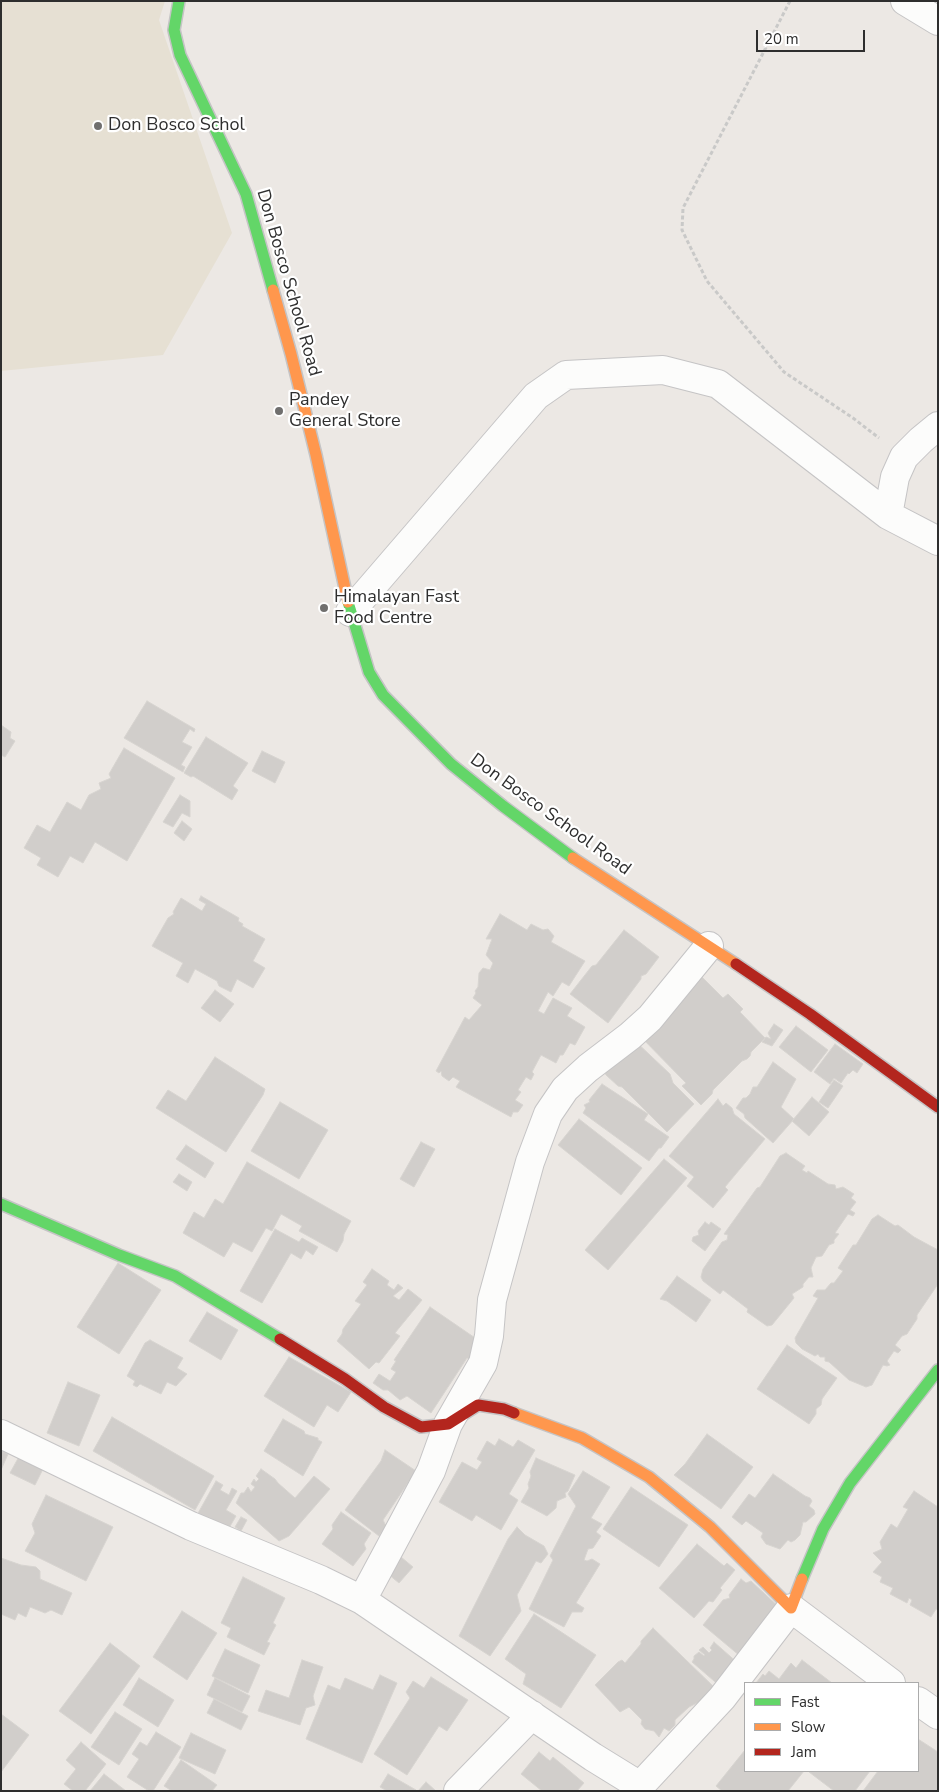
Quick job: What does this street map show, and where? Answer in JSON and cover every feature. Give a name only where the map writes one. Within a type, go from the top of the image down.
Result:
[{"type":"street","name":"Don Bosco School Road","points":[[179,1],[174,30],[180,55],[246,194],[291,354],[316,454],[350,612],[369,672],[383,695],[451,764],[580,864],[709,946],[810,1014],[938,1107]]},
{"type":"street","points":[[905,1],[938,21]]},
{"type":"street","points":[[350,612],[536,396],[566,375],[663,370],[718,384],[888,515],[938,541]]},
{"type":"street","points":[[888,515],[895,477],[904,457],[938,426]]},
{"type":"street","points":[[362,1600],[431,1471],[448,1424],[483,1363],[489,1336],[492,1300],[530,1162],[548,1114],[565,1089],[650,1018],[709,946]]},
{"type":"street","points":[[1,1204],[119,1255],[175,1276],[345,1379],[403,1419],[421,1427],[448,1424],[478,1405],[504,1409],[582,1438],[649,1477],[710,1527],[791,1608],[890,1682]]},
{"type":"street","points":[[1,1434],[192,1526],[321,1580],[362,1600],[639,1788],[722,1698],[791,1608],[804,1572],[823,1530],[850,1483],[938,1370]]},
{"type":"street","points":[[919,1703],[938,1715]]},
{"type":"street","points":[[458,1791],[532,1715]]},
{"type":"path","points":[[790,1],[683,208],[682,230],[707,282],[784,372],[853,418],[904,457]]},
{"type":"shaded area","name":"Don Bosco Schol","points":[[1,1],[165,1],[159,20],[232,233],[163,355],[1,371]]},
{"type":"building","points":[[147,701],[195,729],[194,732],[190,729],[182,742],[192,747],[181,765],[185,767],[183,772],[124,738]]},
{"type":"building","points":[[1,725],[11,732],[10,738],[15,741],[5,757],[1,755]]},
{"type":"building","points":[[206,737],[248,763],[233,786],[238,790],[232,800],[193,776],[191,777],[184,773]]},
{"type":"building","points":[[124,748],[175,778],[127,861],[95,842],[83,863],[70,856],[58,877],[37,865],[41,858],[24,848],[37,825],[50,832],[67,802],[81,810],[89,795],[101,789],[99,783],[111,778],[109,774]]},
{"type":"building","points":[[262,751],[285,762],[275,783],[252,771]]},
{"type":"building","points":[[180,795],[190,801],[190,817],[182,813],[173,827],[163,822]]},
{"type":"building","points":[[182,821],[192,829],[184,841],[174,833]]},
{"type":"building","points":[[201,896],[239,918],[238,921],[243,924],[242,926],[265,939],[253,961],[265,968],[253,988],[237,979],[231,992],[219,986],[217,981],[195,969],[188,983],[176,976],[183,963],[152,946],[168,918],[174,914],[173,912],[181,898],[202,911],[206,904],[199,900]]},
{"type":"building","points":[[500,914],[527,930],[531,924],[543,930],[548,929],[554,936],[551,942],[585,961],[569,986],[562,982],[553,996],[548,992],[538,1011],[544,1014],[553,998],[572,1008],[567,1016],[585,1027],[575,1045],[570,1043],[556,1063],[541,1055],[532,1072],[534,1074],[531,1080],[526,1077],[518,1090],[521,1092],[515,1100],[523,1105],[518,1112],[513,1112],[511,1117],[456,1087],[460,1081],[453,1077],[449,1081],[442,1076],[441,1071],[439,1073],[436,1071],[465,1017],[469,1020],[482,1005],[473,998],[478,987],[479,973],[483,968],[490,970],[493,963],[486,955],[492,939],[486,939]]},
{"type":"building","points":[[624,930],[659,957],[646,974],[641,976],[641,979],[608,1023],[570,994]]},
{"type":"building","points":[[696,971],[723,998],[728,994],[743,1009],[740,1012],[765,1038],[751,1052],[747,1059],[742,1061],[713,1090],[712,1094],[701,1105],[682,1086],[686,1083],[637,1033]]},
{"type":"building","points":[[215,990],[234,1004],[220,1022],[201,1008]]},
{"type":"building","points":[[774,1024],[783,1030],[772,1046],[762,1042],[766,1037],[771,1039],[768,1033]]},
{"type":"building","points":[[796,1026],[828,1050],[811,1072],[779,1047]]},
{"type":"building","points":[[632,1038],[670,1074],[673,1083],[694,1104],[667,1132],[622,1087],[618,1086],[606,1075],[603,1068]]},
{"type":"building","points":[[835,1044],[863,1064],[857,1073],[853,1070],[848,1073],[841,1083],[834,1078],[830,1084],[814,1072]]},
{"type":"building","points":[[215,1057],[265,1089],[226,1152],[156,1108],[168,1090],[186,1101]]},
{"type":"building","points":[[773,1062],[796,1079],[781,1107],[794,1119],[773,1143],[736,1108],[743,1098],[750,1094],[753,1087],[757,1087]]},
{"type":"building","points":[[834,1080],[843,1086],[828,1108],[819,1102]]},
{"type":"building","points":[[602,1084],[648,1114],[644,1120],[669,1137],[649,1161],[583,1113],[586,1108],[584,1105],[590,1102],[589,1100]]},
{"type":"building","points":[[812,1097],[829,1112],[809,1136],[792,1121]]},
{"type":"building","points":[[718,1099],[723,1106],[726,1103],[732,1108],[734,1114],[765,1139],[725,1187],[728,1190],[713,1208],[687,1186],[694,1177],[669,1156]]},
{"type":"building","points":[[280,1102],[328,1130],[299,1179],[251,1151]]},
{"type":"building","points":[[579,1119],[642,1168],[621,1195],[558,1145]]},
{"type":"building","points":[[421,1142],[435,1149],[414,1187],[400,1179]]},
{"type":"building","points":[[186,1145],[214,1163],[205,1178],[176,1159]]},
{"type":"building","points":[[786,1153],[805,1166],[802,1170],[807,1173],[808,1171],[828,1184],[835,1185],[836,1189],[843,1187],[854,1194],[851,1198],[856,1202],[850,1210],[855,1213],[853,1216],[848,1214],[835,1233],[839,1234],[834,1243],[829,1245],[822,1256],[816,1257],[811,1268],[813,1277],[809,1277],[803,1284],[803,1287],[792,1294],[794,1298],[772,1325],[767,1326],[747,1312],[748,1309],[723,1290],[720,1294],[703,1281],[701,1277],[703,1269],[722,1242],[727,1240],[728,1235],[724,1234],[757,1188],[760,1187],[780,1156]]},
{"type":"building","points":[[664,1159],[687,1178],[608,1270],[585,1250]]},
{"type":"building","points":[[247,1162],[351,1221],[337,1252],[299,1231],[302,1226],[281,1214],[272,1231],[266,1228],[252,1252],[233,1242],[224,1257],[183,1233],[194,1212],[204,1218],[215,1199],[223,1204]]},
{"type":"building","points":[[179,1174],[192,1182],[187,1191],[173,1182]]},
{"type":"building","points":[[878,1215],[938,1250],[938,1284],[917,1315],[917,1319],[907,1334],[902,1336],[895,1345],[901,1350],[898,1353],[894,1351],[887,1361],[890,1365],[883,1365],[872,1385],[866,1387],[849,1380],[829,1362],[825,1361],[825,1357],[820,1357],[818,1354],[815,1356],[802,1349],[796,1343],[795,1338],[818,1298],[813,1296],[817,1290],[825,1290],[831,1283],[834,1283],[843,1271],[838,1268],[853,1245],[856,1245],[872,1219]]},
{"type":"building","points":[[705,1222],[709,1225],[711,1222],[721,1229],[705,1251],[692,1241],[693,1237],[699,1235],[698,1231]]},
{"type":"building","points":[[275,1229],[299,1242],[302,1238],[318,1247],[313,1255],[306,1250],[301,1259],[291,1253],[262,1303],[240,1291]]},
{"type":"building","points":[[118,1263],[161,1290],[119,1354],[77,1327]]},
{"type":"building","points":[[372,1269],[389,1281],[387,1285],[394,1290],[398,1284],[403,1288],[393,1296],[399,1300],[408,1289],[422,1300],[395,1333],[400,1336],[379,1363],[376,1362],[369,1369],[337,1341],[361,1304],[355,1301],[367,1285],[363,1282]]},
{"type":"building","points":[[677,1276],[711,1300],[696,1322],[667,1301],[660,1299]]},
{"type":"building","points":[[430,1307],[481,1342],[470,1359],[467,1358],[431,1413],[407,1396],[400,1400],[388,1390],[383,1390],[373,1383],[379,1374],[390,1381],[396,1372],[391,1369],[396,1361],[394,1360]]},
{"type":"building","points":[[207,1312],[238,1330],[221,1360],[189,1341]]},
{"type":"building","points":[[150,1340],[183,1358],[177,1368],[187,1374],[176,1386],[167,1382],[161,1394],[140,1384],[137,1387],[133,1385],[135,1381],[127,1376],[145,1343]]},
{"type":"building","points":[[787,1345],[837,1378],[822,1399],[821,1405],[816,1409],[816,1414],[809,1424],[757,1389]]},
{"type":"building","points":[[289,1357],[351,1392],[338,1412],[327,1405],[314,1427],[264,1396]]},
{"type":"building","points":[[68,1382],[100,1395],[79,1446],[47,1433]]},
{"type":"building","points":[[112,1417],[214,1476],[195,1510],[93,1451]]},
{"type":"building","points":[[283,1419],[304,1431],[305,1434],[318,1438],[322,1442],[303,1476],[264,1451]]},
{"type":"building","points":[[707,1434],[753,1467],[721,1509],[674,1475],[685,1464]]},
{"type":"building","points":[[499,1439],[513,1447],[518,1440],[535,1450],[509,1494],[518,1500],[501,1530],[476,1515],[472,1521],[439,1502],[462,1462],[477,1470],[482,1462],[477,1459],[487,1441],[495,1446]]},
{"type":"building","points":[[385,1450],[416,1471],[383,1520],[386,1526],[379,1536],[345,1510],[381,1461]]},
{"type":"building","points":[[1,1451],[8,1454],[1,1470]]},
{"type":"building","points":[[21,1453],[45,1465],[35,1485],[10,1473]]},
{"type":"building","points":[[536,1458],[575,1475],[568,1491],[565,1493],[566,1497],[557,1501],[556,1508],[547,1516],[521,1502],[529,1488],[530,1472]]},
{"type":"building","points":[[261,1469],[295,1498],[314,1476],[330,1489],[289,1536],[279,1541],[236,1503],[241,1493],[244,1493],[248,1487],[251,1492],[255,1487],[251,1484],[254,1479],[256,1482],[259,1479],[256,1476]]},
{"type":"building","points":[[583,1471],[610,1487],[591,1518],[602,1524],[596,1532],[601,1536],[593,1548],[588,1549],[584,1560],[592,1559],[600,1564],[576,1603],[584,1608],[582,1612],[572,1612],[564,1627],[529,1609],[553,1560],[550,1556],[576,1506],[568,1494]]},
{"type":"building","points":[[773,1474],[810,1498],[812,1501],[809,1506],[814,1510],[815,1514],[806,1522],[803,1522],[800,1535],[795,1540],[791,1542],[788,1540],[780,1549],[766,1544],[761,1537],[763,1533],[746,1521],[742,1525],[732,1517],[749,1494],[755,1498]]},
{"type":"building","points":[[216,1481],[223,1485],[220,1490],[229,1495],[232,1488],[237,1491],[226,1510],[236,1516],[229,1528],[219,1522],[216,1526],[197,1515]]},
{"type":"building","points":[[631,1487],[688,1525],[659,1567],[603,1529]]},
{"type":"building","points":[[914,1491],[938,1507],[938,1610],[936,1609],[931,1617],[910,1605],[912,1600],[909,1598],[907,1603],[890,1594],[893,1588],[880,1582],[882,1577],[873,1572],[882,1562],[873,1553],[882,1549],[880,1542],[891,1524],[897,1528],[908,1509],[903,1507]]},
{"type":"building","points":[[46,1495],[113,1527],[86,1581],[25,1551],[35,1533],[32,1524]]},
{"type":"building","points":[[341,1512],[371,1533],[364,1544],[366,1549],[353,1566],[322,1544],[333,1529],[332,1525]]},
{"type":"building","points":[[241,1517],[247,1520],[241,1531],[235,1527]]},
{"type":"building","points":[[517,1527],[525,1535],[544,1546],[548,1554],[541,1563],[536,1561],[517,1595],[521,1611],[490,1656],[459,1636],[508,1539]]},
{"type":"building","points":[[697,1544],[724,1566],[727,1563],[735,1570],[720,1588],[722,1590],[713,1602],[709,1601],[694,1618],[659,1588]]},
{"type":"building","points":[[401,1557],[413,1567],[399,1583],[388,1574]]},
{"type":"building","points":[[1,1558],[21,1565],[36,1567],[40,1571],[40,1579],[72,1593],[62,1615],[51,1610],[45,1613],[30,1607],[26,1617],[18,1613],[15,1620],[1,1614]]},
{"type":"building","points":[[243,1577],[285,1598],[273,1623],[276,1625],[267,1642],[270,1643],[264,1655],[227,1637],[231,1628],[221,1623]]},
{"type":"building","points":[[741,1579],[746,1583],[751,1581],[780,1608],[740,1656],[703,1625],[723,1600],[730,1598],[729,1595]]},
{"type":"building","points":[[182,1611],[217,1633],[187,1680],[153,1657]]},
{"type":"building","points":[[534,1614],[596,1655],[561,1708],[523,1684],[526,1674],[505,1659]]},
{"type":"building","points":[[653,1628],[714,1687],[699,1702],[689,1707],[675,1720],[675,1725],[669,1731],[664,1728],[659,1737],[654,1731],[645,1729],[641,1724],[642,1720],[629,1707],[620,1712],[595,1685],[618,1662],[622,1660],[625,1663]]},
{"type":"building","points":[[714,1642],[740,1665],[721,1687],[692,1662],[694,1656],[699,1652],[705,1655],[699,1650],[703,1647],[709,1653]]},
{"type":"building","points":[[110,1643],[140,1666],[91,1734],[59,1711]]},
{"type":"building","points":[[225,1649],[260,1665],[248,1693],[212,1676]]},
{"type":"building","points":[[302,1660],[323,1667],[313,1696],[315,1705],[306,1708],[300,1725],[258,1711],[266,1690],[289,1698]]},
{"type":"building","points":[[802,1660],[831,1682],[757,1682],[763,1674],[765,1676],[769,1671],[779,1679],[791,1663],[796,1668]]},
{"type":"building","points":[[380,1675],[397,1683],[362,1763],[306,1739],[328,1685],[340,1690],[345,1678],[373,1690]]},
{"type":"building","points":[[431,1677],[468,1700],[447,1731],[439,1726],[407,1775],[374,1754],[410,1698],[406,1692],[413,1681],[424,1688]]},
{"type":"building","points":[[139,1678],[174,1700],[158,1727],[123,1705]]},
{"type":"building","points":[[215,1678],[250,1696],[242,1712],[207,1695]]},
{"type":"building","points":[[214,1699],[248,1716],[241,1730],[207,1713]]},
{"type":"building","points":[[115,1712],[142,1729],[119,1765],[91,1747]]},
{"type":"building","points":[[1,1714],[29,1735],[1,1772]]},
{"type":"building","points":[[156,1732],[181,1747],[153,1791],[149,1791],[127,1777],[139,1759],[132,1754],[140,1742],[147,1746]]},
{"type":"building","points":[[191,1733],[226,1750],[215,1774],[179,1758]]},
{"type":"building","points":[[919,1740],[938,1752],[938,1791],[863,1791],[877,1772],[919,1772]]},
{"type":"building","points":[[81,1742],[106,1764],[85,1791],[73,1791],[64,1784],[76,1769],[66,1760]]},
{"type":"building","points":[[744,1751],[744,1772],[803,1772],[788,1791],[722,1791],[716,1786]]},
{"type":"building","points":[[539,1752],[550,1761],[553,1757],[584,1783],[577,1791],[542,1791],[521,1774]]},
{"type":"building","points":[[181,1760],[217,1785],[212,1791],[172,1791],[164,1786]]},
{"type":"building","points":[[809,1772],[869,1772],[855,1791],[834,1791]]},
{"type":"building","points":[[104,1774],[126,1791],[90,1791]]},
{"type":"building","points":[[388,1774],[416,1790],[387,1791],[380,1787]]},
{"type":"building","points":[[426,1782],[436,1791],[418,1791]]},
{"type":"traffic: fast","points":[[179,1],[174,30],[180,55],[246,194],[273,290]]},
{"type":"traffic: fast","points":[[348,602],[369,672],[383,695],[451,764],[503,806],[573,858]]},
{"type":"traffic: fast","points":[[1,1204],[119,1255],[175,1276],[280,1339]]},
{"type":"traffic: fast","points":[[802,1579],[823,1529],[850,1483],[938,1370]]},
{"type":"traffic: slow","points":[[273,290],[316,455],[348,602]]},
{"type":"traffic: slow","points":[[573,858],[736,964]]},
{"type":"traffic: slow","points":[[514,1413],[582,1438],[649,1477],[710,1527],[791,1608],[802,1579]]},
{"type":"traffic: jam","points":[[736,964],[810,1014],[938,1107]]},
{"type":"traffic: jam","points":[[280,1339],[345,1379],[384,1407],[421,1427],[448,1424],[478,1405],[504,1409],[514,1413]]},
{"type":"place","name":"Don Bosco Schol","points":[[98,126]]},
{"type":"place","name":"Pandey General Store","points":[[279,411]]},
{"type":"place","name":"Himalayan Fast Food Centre","points":[[324,608]]}]
